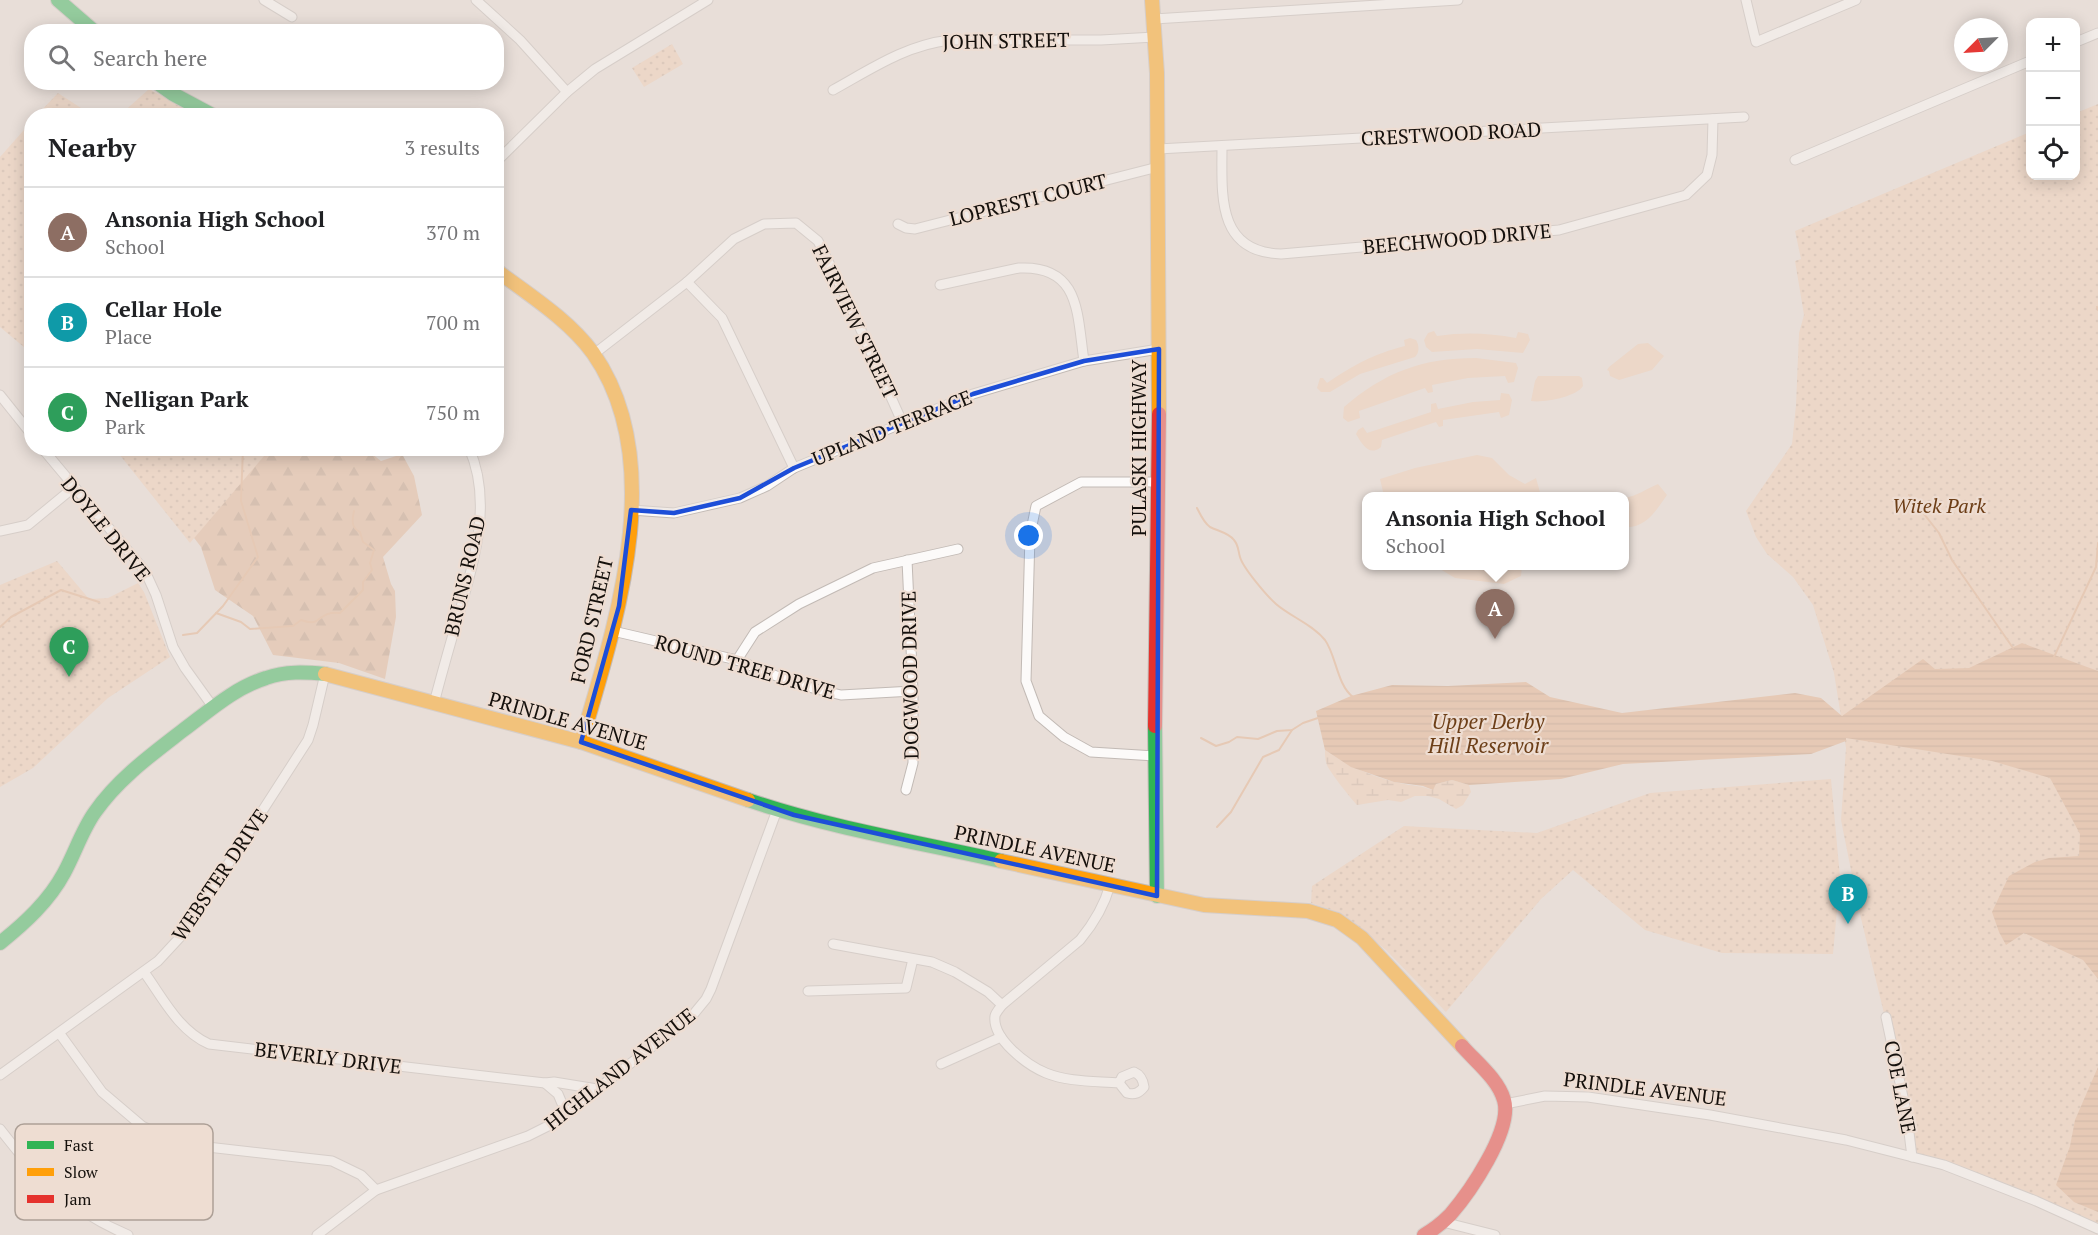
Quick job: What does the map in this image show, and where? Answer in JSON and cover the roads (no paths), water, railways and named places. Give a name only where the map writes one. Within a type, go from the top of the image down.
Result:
[{"type":"main road","points":[[58,0],[86,24]]},
{"type":"main road","name":"PULASKI HIGHWAY","points":[[1152,0],[1158,149],[1159,482],[1155,756],[1157,896]]},
{"type":"main road","points":[[167,90],[199,108]]},
{"type":"main road","name":"FORD STREET","points":[[504,276],[547,308],[594,354],[615,393],[622,414],[630,455],[631,510],[625,575],[613,631],[581,742]]},
{"type":"main road","name":"PRINDLE AVENUE","points":[[0,943],[30,918],[45,900],[57,883],[94,813],[113,789],[238,689],[264,677],[291,672],[325,674],[581,742],[777,810],[824,822],[1204,905],[1308,912],[1337,920],[1362,938],[1469,1053],[1502,1092],[1505,1104]]},
{"type":"main road","points":[[1424,1235],[1443,1222],[1453,1211],[1499,1138],[1506,1116],[1505,1104]]},
{"type":"street","points":[[264,0],[292,17]]},
{"type":"street","points":[[476,0],[502,24]]},
{"type":"street","points":[[504,154],[595,69],[708,0]]},
{"type":"street","points":[[1154,19],[1458,0]]},
{"type":"street","points":[[1746,0],[1756,42],[1856,0]]},
{"type":"street","points":[[504,25],[567,93]]},
{"type":"street","points":[[2080,40],[2098,33]]},
{"type":"street","name":"JOHN STREET","points":[[833,90],[892,57],[914,47],[933,42],[1155,37]]},
{"type":"street","points":[[1795,160],[2026,63]]},
{"type":"street","name":"CRESTWOOD ROAD","points":[[1158,149],[1744,117]]},
{"type":"street","name":"BEECHWOOD DRIVE","points":[[1222,146],[1223,204],[1230,223],[1242,243],[1250,249],[1281,255],[1559,230],[1686,195],[1707,175],[1712,155],[1713,119]]},
{"type":"street","name":"LOPRESTI COURT","points":[[898,224],[915,229],[1158,167]]},
{"type":"street","name":"FAIRVIEW STREET","points":[[594,354],[687,282],[734,239],[764,224],[796,223],[818,240],[903,424]]},
{"type":"street","points":[[940,285],[1019,268],[1032,268],[1057,275],[1066,285],[1074,301],[1084,361]]},
{"type":"street","points":[[687,282],[722,318],[794,468]]},
{"type":"street","name":"UPLAND TERRACE","points":[[631,510],[674,513],[740,498],[767,486],[794,468],[973,394],[1084,361],[1159,349]]},
{"type":"street","points":[[0,395],[24,425]]},
{"type":"street","name":"DOYLE DRIVE","points":[[48,456],[145,571],[156,595],[173,647],[213,707]]},
{"type":"street","name":"BRUNS ROAD","points":[[434,703],[465,591],[480,522],[481,498],[471,456]]},
{"type":"street","points":[[1155,756],[1091,752],[1064,737],[1038,716],[1026,681],[1030,535],[1036,506],[1081,482],[1159,482]]},
{"type":"street","points":[[0,531],[28,525],[73,488]]},
{"type":"street","points":[[737,660],[755,632],[799,604],[873,568],[958,549]]},
{"type":"street","name":"DOGWOOD DRIVE","points":[[906,790],[914,763],[907,560]]},
{"type":"street","name":"ROUND TREE DRIVE","points":[[613,631],[737,660],[796,684],[841,695],[913,691]]},
{"type":"street","name":"WEBSTER DRIVE","points":[[0,1075],[144,972],[170,950],[183,934],[308,740],[314,725],[325,674]]},
{"type":"street","name":"HIGHLAND AVENUE","points":[[317,1235],[375,1190],[528,1136],[552,1124],[692,1016],[706,999],[742,909],[777,810]]},
{"type":"street","points":[[1110,885],[1098,916],[1080,940],[1002,1005],[995,1014],[995,1023],[1001,1037],[1018,1055],[1046,1073],[1074,1079],[1119,1083]]},
{"type":"street","points":[[833,944],[932,962],[955,972],[988,992],[1002,1005]]},
{"type":"street","points":[[808,991],[906,987],[913,958]]},
{"type":"street","name":"BEVERLY DRIVE","points":[[144,972],[180,1023],[197,1039],[208,1044],[545,1083],[554,1082],[597,1089]]},
{"type":"street","name":"COE LANE","points":[[1886,1017],[1907,1116],[1912,1157]]},
{"type":"street","points":[[60,1034],[102,1092],[141,1124]]},
{"type":"street","points":[[940,1064],[1001,1037]]},
{"type":"street","points":[[545,1083],[558,1094],[566,1113]]},
{"type":"street","name":"PRINDLE AVENUE","points":[[1505,1104],[1545,1096],[1588,1097],[1710,1115],[1846,1140],[1944,1165],[2036,1201],[2098,1229]]},
{"type":"street","points":[[0,1129],[15,1147]]},
{"type":"street","points":[[213,1148],[332,1161],[361,1175],[375,1190]]},
{"type":"street","points":[[95,1220],[128,1235]]},
{"type":"street","points":[[1443,1222],[1495,1235]]},
{"type":"water","name":"Upper Derby Hill Reservoir","points":[[2022,643],[2098,671],[2098,979],[2083,960],[2024,933],[2006,945],[1992,912],[2009,876],[2035,862],[2049,858],[2079,856],[2080,834],[2050,778],[1992,761],[1846,738],[1846,741],[1811,754],[1623,764],[1561,779],[1469,785],[1452,780],[1436,784],[1433,790],[1423,786],[1394,782],[1351,767],[1325,750],[1316,711],[1351,696],[1392,685],[1448,686],[1526,682],[1550,697],[1622,713],[1795,693],[1821,698],[1842,716],[1923,659],[1935,669],[1969,668]]},
{"type":"water","points":[[2098,1067],[2098,1212],[2074,1202],[2056,1185],[2070,1146],[2075,1120]]},
{"type":"waterway","points":[[183,635],[197,633],[223,606],[258,557],[241,501],[243,456]]},
{"type":"waterway","points":[[1909,495],[1939,533],[1952,560],[2013,648]]},
{"type":"waterway","points":[[1197,508],[1210,527],[1234,540],[1246,568],[1272,600],[1314,629],[1325,640],[1343,685],[1353,697]]},
{"type":"waterway","points":[[216,613],[241,622],[250,629],[293,626],[301,620],[313,622],[327,614],[340,613],[363,590],[363,582],[372,570],[370,563],[374,550],[363,542],[360,532],[354,526],[354,511]]},
{"type":"waterway","points":[[2054,657],[2096,567],[2098,543]]},
{"type":"waterway","points":[[0,627],[11,617],[61,590],[99,602]]},
{"type":"waterway","points":[[1201,738],[1216,746],[1237,737],[1258,739],[1277,731],[1292,730],[1318,718]]},
{"type":"waterway","points":[[1217,827],[1231,812],[1263,757],[1279,750],[1292,730]]},
{"type":"place","name":"Ansonia High School","points":[[1495,639]]},
{"type":"place","name":"Nelligan Park","points":[[69,677]]},
{"type":"place","name":"Cellar Hole","points":[[1848,924]]},
{"type":"park label","name":"Witek Park","points":[[1939,506]]}]
